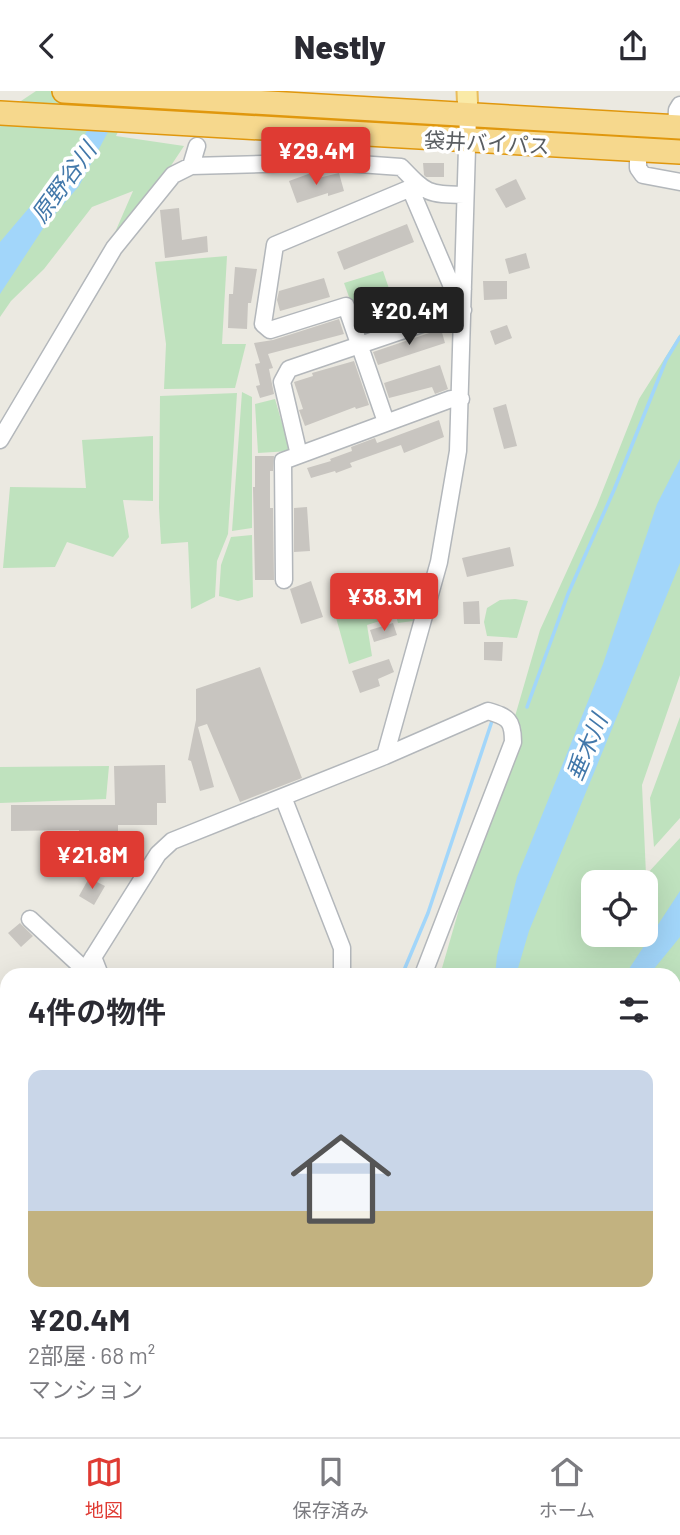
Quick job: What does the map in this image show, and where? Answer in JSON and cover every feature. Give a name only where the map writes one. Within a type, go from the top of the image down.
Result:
[{"type":"highway","name":"袋井バイパス","points":[[64,91],[169,97],[467,102],[679,120]]},
{"type":"highway","name":"袋井バイパス","points":[[0,113],[680,152]]},
{"type":"street","points":[[385,757],[439,562],[458,451],[467,102]]},
{"type":"street","points":[[191,166],[197,146]]},
{"type":"street","points":[[638,150],[638,168],[643,175],[680,182]]},
{"type":"street","points":[[0,440],[114,248],[173,175],[191,166],[331,162],[401,167],[414,187],[453,289],[463,289]]},
{"type":"street","points":[[386,422],[346,306],[270,330],[263,324],[275,245],[414,187],[433,194],[464,195]]},
{"type":"street","points":[[299,455],[282,381],[289,369],[463,310]]},
{"type":"street","points":[[284,580],[283,461],[452,399],[461,399]]},
{"type":"street","points":[[91,968],[158,854],[172,841],[385,757],[488,711],[504,716],[513,726],[513,742],[426,968]]},
{"type":"street","points":[[283,797],[342,948],[342,968]]},
{"type":"street","points":[[30,919],[89,968]]},
{"type":"green space","points":[[36,91],[138,91],[116,136],[184,146],[93,283],[133,191],[92,207],[44,269],[11,301],[0,317],[0,115]]},
{"type":"green space","points":[[227,256],[222,344],[246,344],[235,388],[164,389],[166,344],[155,262]]},
{"type":"green space","points":[[383,271],[401,324],[363,336],[344,283]]},
{"type":"green space","points":[[680,334],[680,675],[642,785],[646,870],[581,870],[581,947],[658,947],[658,870],[651,870],[680,838],[680,968],[442,968],[540,630],[597,505],[639,399]]},
{"type":"green space","points":[[242,392],[252,397],[252,528],[232,531]]},
{"type":"green space","points":[[237,393],[228,534],[217,561],[215,597],[191,609],[188,542],[161,544],[160,396]]},
{"type":"green space","points":[[275,399],[290,451],[258,453],[255,404]]},
{"type":"green space","points":[[153,436],[153,501],[123,500],[129,537],[113,557],[67,542],[55,567],[3,568],[10,487],[86,488],[82,440]]},
{"type":"green space","points":[[252,535],[253,597],[238,601],[219,596],[221,565],[231,537]]},
{"type":"green space","points":[[422,587],[413,621],[398,623],[396,616],[367,625],[372,656],[349,664],[335,614]]},
{"type":"green space","points":[[500,600],[528,601],[517,638],[487,636],[484,622],[487,608]]},
{"type":"green space","points":[[680,717],[680,818],[654,847],[650,798]]},
{"type":"green space","points":[[109,766],[106,799],[0,803],[0,767]]},
{"type":"water","name":"原野谷川","points":[[109,91],[130,91],[79,186],[44,227],[0,294],[0,242],[73,156]]},
{"type":"water","name":"垂木川","points":[[680,459],[680,563],[529,931],[518,968],[496,968],[517,877],[603,664],[657,504]]},
{"type":"water","points":[[680,891],[680,937],[655,968],[630,968],[643,947],[658,947],[658,925]]},
{"type":"building","points":[[423,163],[444,163],[444,177],[426,177]]},
{"type":"building","points":[[311,173],[314,179],[339,173],[344,191],[297,203],[289,181]]},
{"type":"building","points":[[516,179],[526,199],[506,208],[495,189]]},
{"type":"building","points":[[179,208],[182,240],[207,236],[208,252],[165,258],[160,210]]},
{"type":"building","points":[[407,224],[414,242],[344,270],[337,252]]},
{"type":"building","points":[[526,253],[530,268],[509,274],[505,259]]},
{"type":"building","points":[[235,267],[257,269],[251,303],[248,303],[247,329],[228,328],[229,294],[233,294]]},
{"type":"building","points":[[324,278],[330,297],[280,311],[277,300],[279,291]]},
{"type":"building","points":[[483,281],[507,281],[507,299],[484,300]]},
{"type":"building","points":[[441,287],[449,300],[422,309],[418,295]]},
{"type":"building","points":[[339,319],[344,334],[268,354],[273,368],[269,369],[274,394],[260,398],[256,386],[260,385],[255,364],[260,363],[254,343],[273,340]]},
{"type":"building","points":[[507,325],[512,338],[495,345],[490,331]]},
{"type":"building","points":[[441,329],[445,343],[378,365],[373,352]]},
{"type":"building","points":[[354,361],[369,405],[356,409],[355,407],[305,426],[299,410],[303,409],[294,382],[313,376],[312,373]]},
{"type":"building","points":[[440,365],[448,389],[435,394],[432,387],[389,398],[384,383]]},
{"type":"building","points":[[506,404],[517,446],[504,449],[493,408]]},
{"type":"building","points":[[439,420],[444,437],[404,453],[401,445],[350,463],[352,467],[336,473],[335,471],[311,478],[307,468],[352,451],[351,447],[375,438],[377,443]]},
{"type":"building","points":[[255,456],[274,456],[273,471],[270,471],[270,508],[273,508],[274,580],[255,580]]},
{"type":"building","points":[[307,507],[310,551],[294,552],[294,508]]},
{"type":"building","points":[[510,547],[514,566],[467,577],[462,558]]},
{"type":"building","points":[[311,581],[323,617],[301,624],[290,589]]},
{"type":"building","points":[[479,601],[480,624],[464,624],[463,602]]},
{"type":"building","points":[[393,623],[397,635],[374,642],[370,630]]},
{"type":"building","points":[[484,642],[503,642],[502,661],[484,660]]},
{"type":"building","points":[[389,659],[394,672],[378,679],[380,686],[360,693],[352,671]]},
{"type":"building","points":[[260,667],[302,778],[240,802],[207,724],[198,727],[214,787],[200,791],[191,761],[188,760],[196,720],[196,689]]},
{"type":"building","points":[[165,765],[166,803],[157,803],[157,825],[118,825],[118,846],[128,845],[129,862],[79,860],[79,830],[11,831],[11,805],[115,805],[114,766]]},
{"type":"building","points":[[89,878],[105,886],[94,905],[79,896]]},
{"type":"building","points":[[20,923],[33,936],[21,947],[8,933]]},
{"type":"waterway","points":[[527,707],[568,594],[614,490],[666,360],[680,337]]},
{"type":"waterway","points":[[405,968],[428,913],[492,721]]}]
